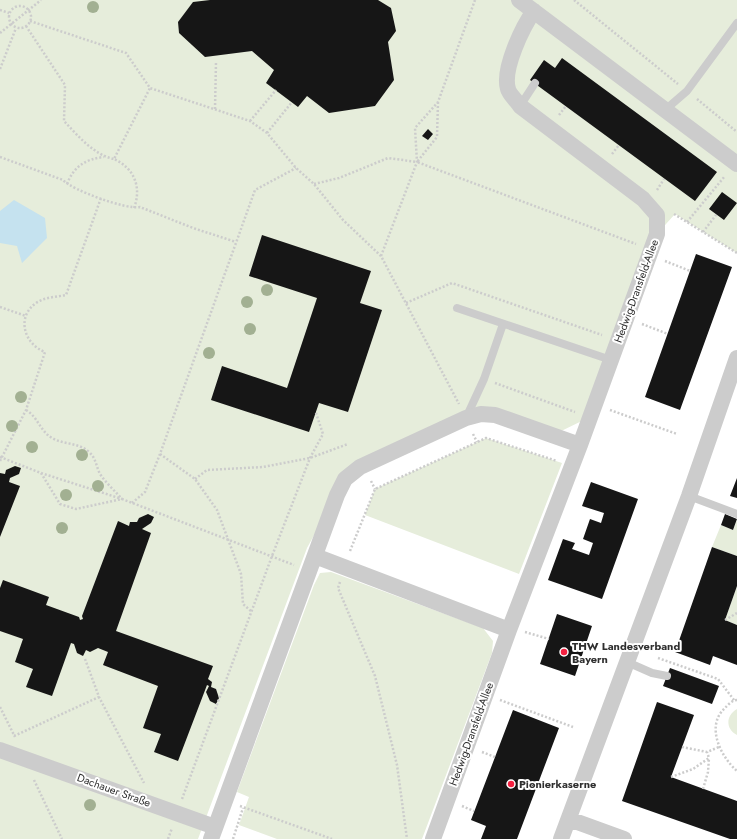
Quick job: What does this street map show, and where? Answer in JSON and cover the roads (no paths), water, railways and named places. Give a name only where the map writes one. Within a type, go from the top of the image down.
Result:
[{"type":"street","points":[[519,0],[736,163]]},
{"type":"street","points":[[520,106],[508,89],[507,73],[524,26],[534,11]]},
{"type":"street","name":"Hedwig-Dransfeld-Allee","points":[[433,839],[516,630],[610,360],[655,254],[657,215],[643,199],[520,106]]},
{"type":"street","points":[[561,839],[689,496],[737,358]]},
{"type":"street","points":[[213,833],[345,478],[360,467],[466,418],[481,414],[495,415],[580,445]]},
{"type":"street","points":[[312,564],[344,567],[516,630]]},
{"type":"street","name":"Dachauer Straße","points":[[0,750],[177,813],[213,833]]},
{"type":"street","points":[[569,819],[624,839]]},
{"type":"lane","points":[[665,110],[687,92],[737,23]]},
{"type":"lane","points":[[520,106],[535,83]]},
{"type":"lane","points":[[457,308],[610,360]]},
{"type":"lane","points":[[466,418],[484,378],[503,324]]},
{"type":"lane","points":[[689,496],[737,514]]},
{"type":"lane","points":[[626,662],[652,673],[667,676]]},
{"type":"water","points":[[14,200],[45,218],[47,238],[22,263],[17,246],[0,243],[0,211]]},
{"type":"place","name":"THW Landesverband Bayern","points":[[564,652]]},
{"type":"place","name":"Pionierkaserne","points":[[511,784]]}]
